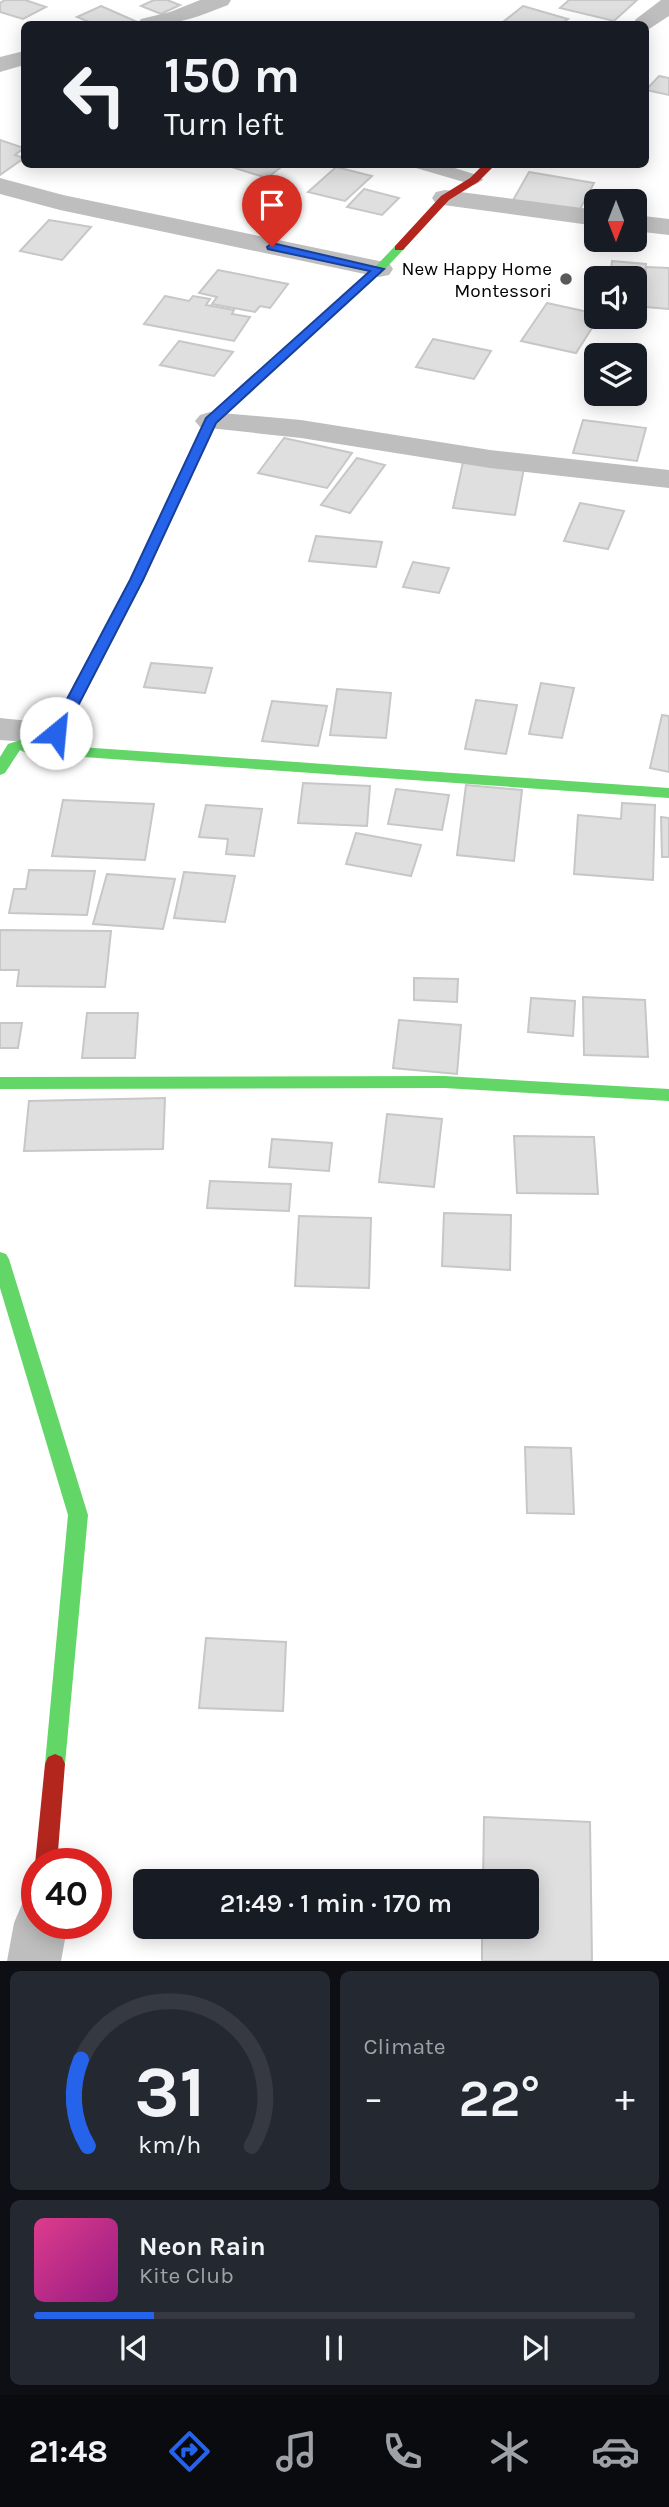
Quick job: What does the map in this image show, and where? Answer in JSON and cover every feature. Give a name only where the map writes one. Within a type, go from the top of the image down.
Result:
[{"type":"street","points":[[158,21],[220,0]]},
{"type":"street","points":[[0,65],[21,59]]},
{"type":"street","points":[[7,738],[56,733],[136,580],[210,421],[379,269],[445,198],[474,180],[487,168]]},
{"type":"street","points":[[0,186],[60,202],[379,269]]},
{"type":"street","points":[[445,198],[584,216]]},
{"type":"street","points":[[648,225],[669,227]]},
{"type":"street","points":[[210,421],[301,429],[490,459],[669,479]]},
{"type":"street","points":[[0,770],[7,738]]},
{"type":"street","points":[[7,738],[669,793]]},
{"type":"street","points":[[0,1083],[444,1082],[669,1095]]},
{"type":"street","points":[[0,1259],[78,1515],[47,1848]]},
{"type":"street","points":[[34,1961],[38,1939]]},
{"type":"lane","points":[[435,168],[474,180]]},
{"type":"building","points":[[5,0],[25,0],[46,7],[23,19],[0,12],[0,3]]},
{"type":"building","points":[[154,0],[167,0],[180,5],[161,14],[141,6]]},
{"type":"building","points":[[569,0],[637,0],[614,21],[560,8]]},
{"type":"building","points":[[101,6],[135,21],[87,21],[77,17]]},
{"type":"building","points":[[523,6],[568,19],[565,21],[504,21]]},
{"type":"building","points":[[659,76],[669,78],[669,95],[649,91],[649,87]]},
{"type":"building","points":[[0,140],[21,147],[15,155],[21,157],[21,160],[0,175]]},
{"type":"building","points":[[235,168],[280,168],[267,178]]},
{"type":"building","points":[[335,168],[372,176],[345,201],[308,192]]},
{"type":"building","points":[[529,172],[594,183],[591,189],[584,189],[584,202],[578,213],[512,202]]},
{"type":"building","points":[[364,189],[399,198],[382,215],[347,207]]},
{"type":"building","points":[[49,220],[91,227],[62,260],[20,251]]},
{"type":"building","points":[[612,261],[646,264],[646,266],[611,266]]},
{"type":"building","points":[[647,267],[669,268],[669,309],[647,307]]},
{"type":"building","points":[[218,270],[288,284],[270,308],[260,306],[255,312],[212,304],[217,297],[199,293]]},
{"type":"building","points":[[165,296],[189,301],[193,296],[210,299],[206,305],[234,310],[232,314],[250,317],[234,341],[144,324]]},
{"type":"building","points":[[547,303],[584,311],[584,329],[591,329],[576,353],[521,341]]},
{"type":"building","points":[[433,339],[491,351],[474,379],[416,367]]},
{"type":"building","points":[[179,341],[233,352],[214,376],[160,365]]},
{"type":"building","points":[[583,420],[646,428],[637,461],[573,453]]},
{"type":"building","points":[[284,438],[352,453],[327,488],[258,473]]},
{"type":"building","points":[[357,458],[385,465],[350,513],[321,505]]},
{"type":"building","points":[[463,462],[524,468],[515,515],[453,508]]},
{"type":"building","points":[[580,503],[624,511],[608,549],[564,541]]},
{"type":"building","points":[[316,536],[382,542],[376,567],[309,561]]},
{"type":"building","points":[[413,562],[449,568],[439,593],[403,587]]},
{"type":"building","points":[[151,663],[212,668],[205,693],[144,687]]},
{"type":"building","points":[[541,683],[574,688],[562,738],[529,734]]},
{"type":"building","points":[[337,689],[391,693],[386,738],[330,735]]},
{"type":"building","points":[[476,700],[517,705],[506,754],[465,749]]},
{"type":"building","points":[[272,701],[327,706],[318,746],[262,741]]},
{"type":"building","points":[[662,715],[669,716],[669,772],[650,768]]},
{"type":"building","points":[[303,783],[370,786],[367,826],[298,823]]},
{"type":"building","points":[[466,785],[522,790],[514,861],[457,855]]},
{"type":"building","points":[[396,789],[449,795],[442,830],[388,824]]},
{"type":"building","points":[[63,800],[154,804],[145,860],[52,856]]},
{"type":"building","points":[[622,803],[655,805],[653,880],[574,874],[578,815],[621,819]]},
{"type":"building","points":[[206,805],[262,809],[254,856],[226,854],[228,839],[199,837]]},
{"type":"building","points":[[661,817],[669,818],[669,857],[662,857]]},
{"type":"building","points":[[356,833],[421,845],[411,876],[346,864]]},
{"type":"building","points":[[29,870],[95,871],[87,915],[9,913],[14,889],[26,889]]},
{"type":"building","points":[[184,872],[235,876],[225,922],[174,918]]},
{"type":"building","points":[[107,874],[175,879],[163,929],[93,924]]},
{"type":"building","points":[[0,930],[111,931],[105,987],[17,986],[19,970],[0,970]]},
{"type":"building","points":[[414,978],[458,979],[457,1002],[414,1000]]},
{"type":"building","points":[[583,997],[645,1000],[648,1057],[584,1055]]},
{"type":"building","points":[[531,998],[575,1001],[573,1036],[528,1032]]},
{"type":"building","points":[[87,1013],[138,1013],[135,1058],[82,1058]]},
{"type":"building","points":[[399,1020],[461,1025],[457,1074],[393,1068]]},
{"type":"building","points":[[0,1023],[22,1023],[18,1048],[0,1048]]},
{"type":"building","points":[[165,1098],[163,1149],[24,1151],[29,1101]]},
{"type":"building","points":[[387,1114],[442,1119],[434,1187],[379,1182]]},
{"type":"building","points":[[514,1136],[594,1137],[598,1194],[517,1193]]},
{"type":"building","points":[[272,1139],[332,1143],[329,1171],[269,1167]]},
{"type":"building","points":[[210,1181],[291,1184],[289,1211],[207,1208]]},
{"type":"building","points":[[444,1213],[511,1215],[510,1270],[442,1266]]},
{"type":"building","points":[[299,1216],[371,1218],[369,1288],[295,1286]]},
{"type":"building","points":[[525,1447],[571,1448],[574,1514],[527,1513]]},
{"type":"building","points":[[206,1638],[286,1642],[283,1711],[199,1708]]},
{"type":"building","points":[[484,1817],[590,1822],[592,1961],[482,1961],[482,1939],[539,1939],[539,1869],[483,1869]]},
{"type":"traffic: fast","points":[[0,770],[13,747],[56,733],[137,580],[210,421],[399,248]]},
{"type":"traffic: fast","points":[[26,748],[669,793]]},
{"type":"traffic: fast","points":[[0,1083],[444,1082],[669,1095]]},
{"type":"traffic: fast","points":[[0,1259],[78,1515],[55,1764]]},
{"type":"traffic: jam","points":[[399,248],[445,198],[474,180],[487,168]]},
{"type":"traffic: jam","points":[[47,1848],[55,1764]]},
{"type":"place","name":"New Happy Home Montessori","points":[[566,279]]},
{"type":"route","points":[[56,733],[136,580],[210,421],[379,269],[272,247]]}]
